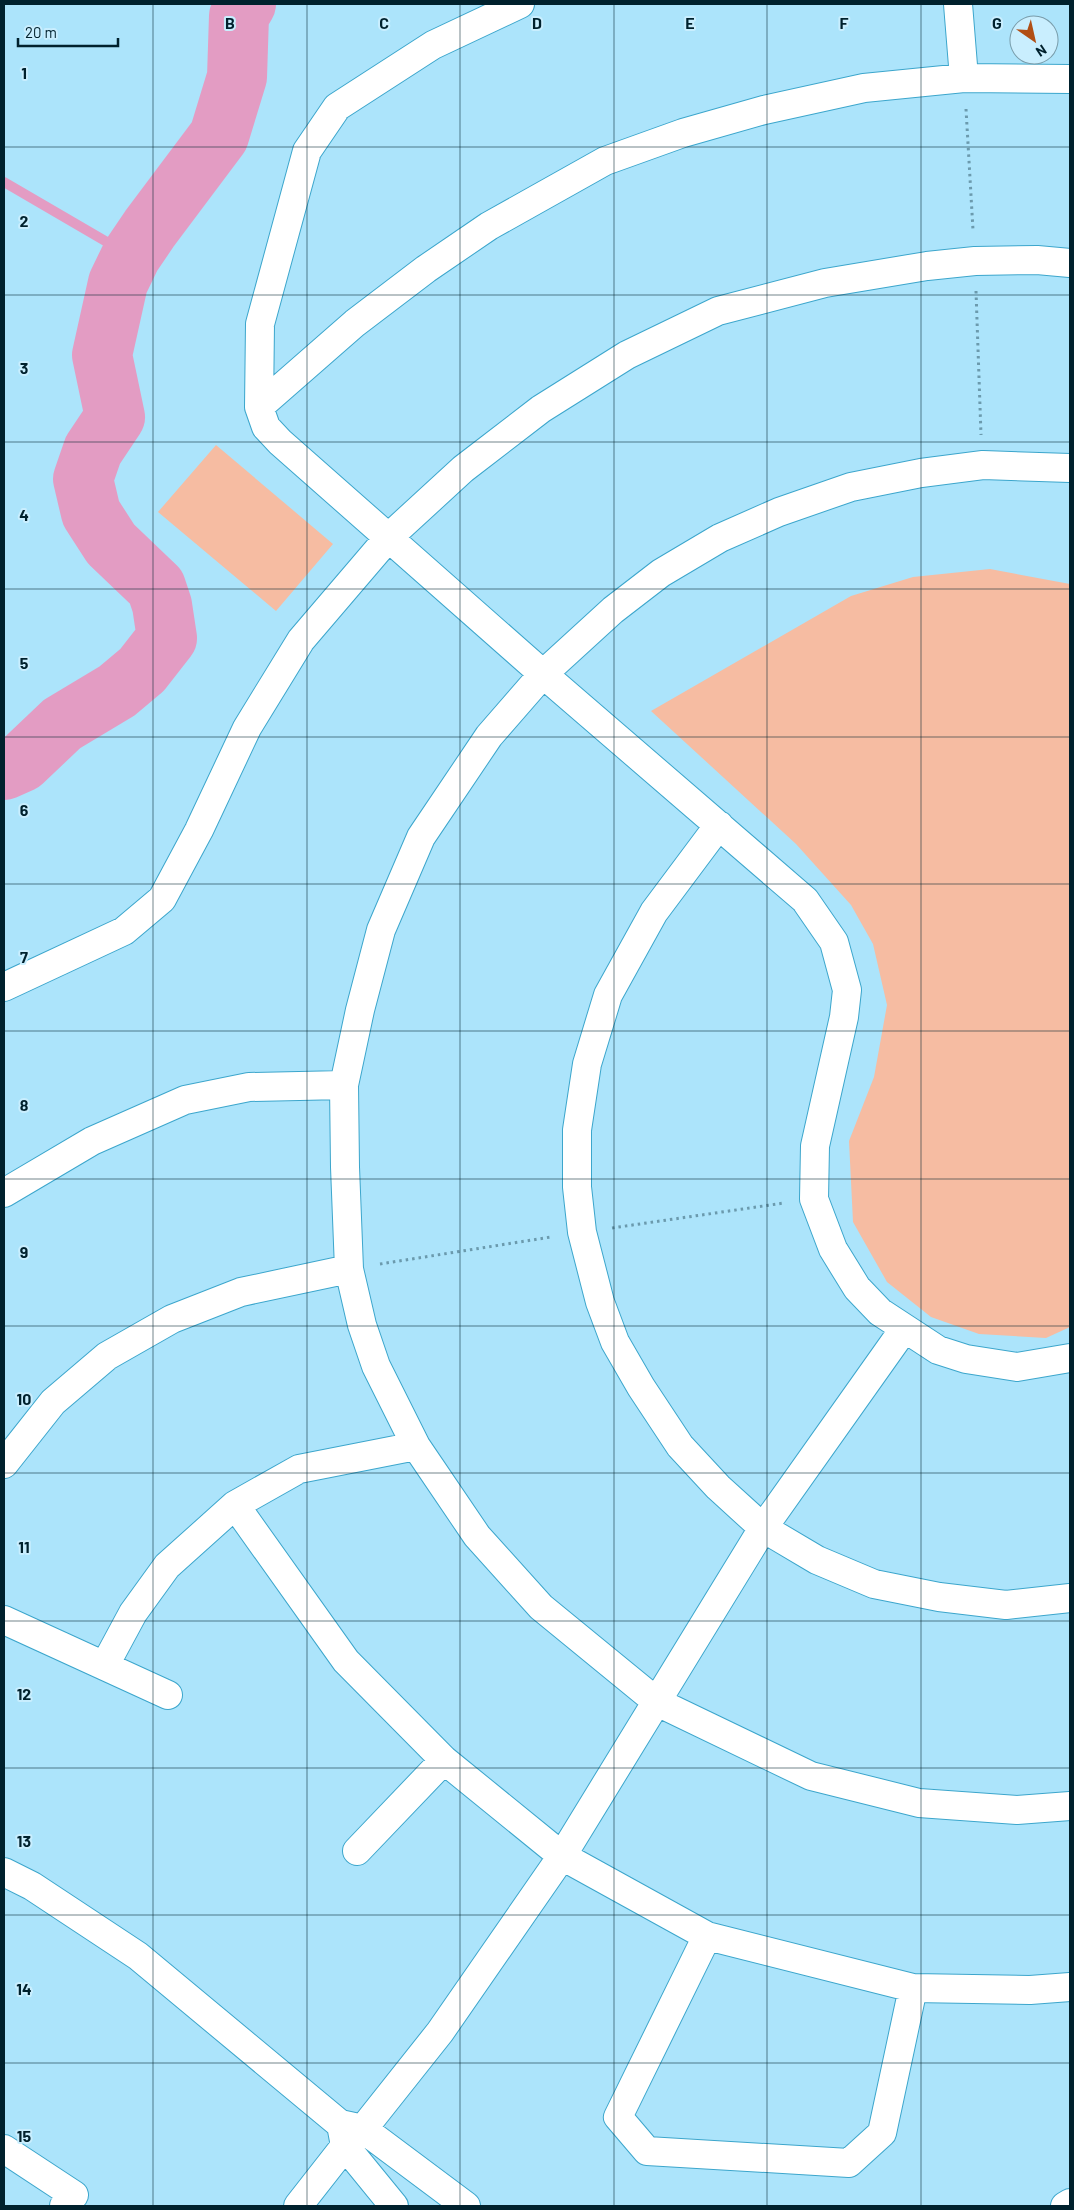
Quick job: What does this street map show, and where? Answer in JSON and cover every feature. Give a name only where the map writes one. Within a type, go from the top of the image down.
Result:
[{"type":"street","points":[[520,4],[433,45],[337,107],[307,151],[260,324],[259,407],[266,427],[280,442],[389,536],[543,674],[805,900],[834,942],[847,990],[844,1017],[822,1106],[815,1146],[814,1199],[833,1249],[857,1288],[880,1312],[938,1350],[966,1359],[1017,1367],[1070,1358]]},
{"type":"street","points":[[958,4],[964,78]]},
{"type":"street","points":[[259,407],[354,323],[426,269],[490,226],[605,162],[683,133],[764,110],[864,88],[964,78],[1070,79]]},
{"type":"street","points":[[4,986],[124,931],[162,899],[199,830],[247,728],[301,640],[389,536],[463,469],[541,409],[627,355],[718,311],[825,283],[927,266],[974,261],[1036,260],[1070,263]]},
{"type":"street","points":[[1070,468],[983,465],[921,473],[851,488],[778,512],[720,538],[661,573],[613,610],[543,674],[489,736],[421,837],[381,930],[360,1010],[344,1085],[349,1269],[362,1326],[376,1366],[416,1446],[477,1536],[541,1607],[658,1702],[811,1776],[919,1803],[1018,1810],[1070,1806]]},
{"type":"street","points":[[719,825],[654,912],[608,995],[587,1064],[577,1130],[577,1187],[582,1232],[600,1302],[614,1342],[640,1388],[680,1446],[718,1487],[763,1528],[817,1560],[874,1584],[939,1596],[1006,1605],[1070,1598]]},
{"type":"street","points":[[4,1193],[92,1141],[185,1100],[249,1088],[344,1085]]},
{"type":"street","points":[[4,1464],[60,1396],[107,1356],[172,1319],[241,1292],[349,1269]]},
{"type":"street","points":[[298,2206],[349,2133],[440,2032],[562,1856],[763,1528],[904,1329]]},
{"type":"street","points":[[105,1665],[133,1613],[167,1566],[235,1505],[299,1469],[416,1446]]},
{"type":"street","points":[[235,1505],[346,1661],[444,1760],[562,1856],[707,1936],[913,1988],[1030,1990],[1070,1987]]},
{"type":"street","points":[[4,1620],[168,1695]]},
{"type":"street","points":[[357,1851],[444,1760]]},
{"type":"street","points":[[4,1872],[32,1886],[138,1956],[349,2133],[466,2206]]},
{"type":"street","points":[[707,1936],[618,2117],[647,2151],[849,2164],[882,2134],[913,1988]]},
{"type":"street","points":[[349,2133],[394,2206]]},
{"type":"street","points":[[4,2150],[74,2195],[64,2206]]},
{"type":"street","points":[[1065,2206],[1070,2203]]},
{"type":"shaded area","points":[[216,445],[333,544],[276,611],[158,512]]},
{"type":"shaded area","points":[[990,569],[1070,584],[1070,1327],[1046,1338],[979,1334],[931,1317],[887,1282],[853,1222],[849,1141],[874,1077],[887,1005],[873,944],[851,905],[796,844],[651,711],[851,596],[913,577]]},
{"type":"waterway","points":[[4,770],[22,762],[62,724],[117,691],[142,670],[167,638],[162,605],[156,587],[111,544],[91,513],[83,479],[93,450],[115,417],[102,355],[118,283],[131,256],[150,228],[219,136],[237,77],[239,16],[246,4]]},
{"type":"waterway","points":[[4,182],[131,256]]}]
